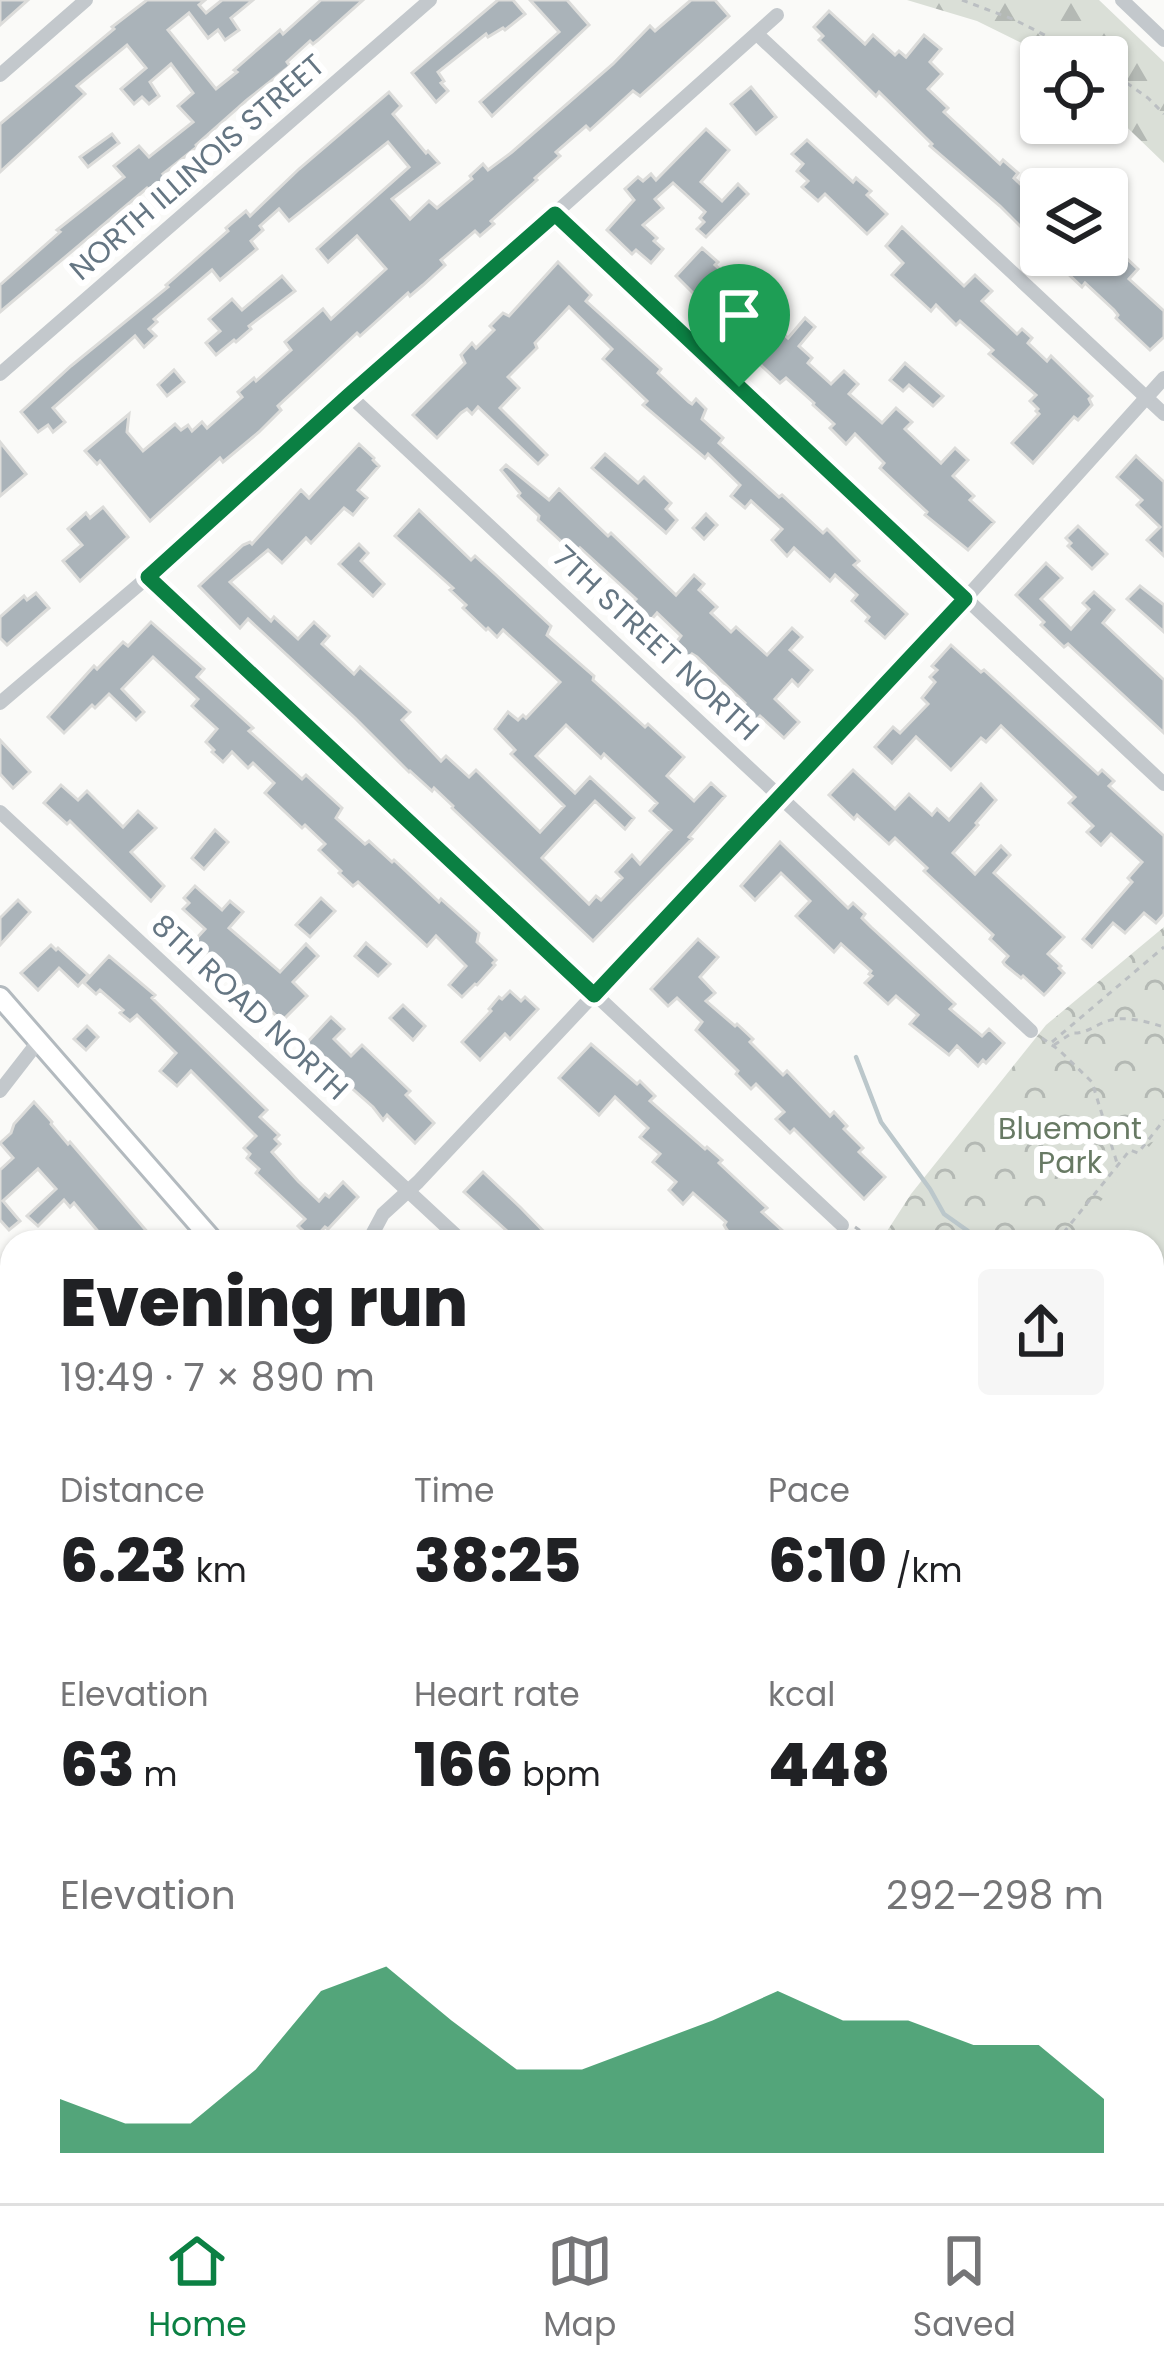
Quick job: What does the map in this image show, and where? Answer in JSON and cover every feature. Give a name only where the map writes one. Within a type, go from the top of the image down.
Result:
[{"type":"main road","points":[[0,997],[203,1230]]},
{"type":"street","points":[[0,75],[86,0]]},
{"type":"street","name":"NORTH ILLINOIS STREET","points":[[0,374],[430,0]]},
{"type":"street","points":[[1122,0],[1164,40]]},
{"type":"street","points":[[0,703],[148,577],[777,15]]},
{"type":"street","points":[[758,35],[1164,414]]},
{"type":"street","points":[[555,214],[1164,784]]},
{"type":"street","points":[[374,1230],[382,1214],[965,599],[1164,378]]},
{"type":"street","name":"7TH STREET NORTH","points":[[349,395],[1030,1031]]},
{"type":"street","points":[[148,577],[842,1225]]},
{"type":"street","name":"8TH ROAD NORTH","points":[[0,812],[451,1230]]},
{"type":"street","points":[[0,1091],[38,1042]]},
{"type":"lane","points":[[77,613],[89,627]]},
{"type":"path","points":[[962,0],[1047,36]]},
{"type":"path","points":[[1128,86],[1164,114]]},
{"type":"path","points":[[1053,1046],[1164,947]]},
{"type":"path","points":[[1053,1046],[1072,1033],[1080,1035],[1108,1020],[1164,1027]]},
{"type":"path","points":[[1053,1046],[1092,1082],[1118,1165]]},
{"type":"path","points":[[1066,1230],[1130,1150],[1138,1154],[1164,1120]]},
{"type":"path","points":[[842,1225],[861,1230]]},
{"type":"green space","points":[[907,0],[1099,0],[1164,62],[1164,163],[1128,128],[1128,36],[1020,36],[1020,42],[977,21]]},
{"type":"green space","name":"Bluemont Park","points":[[1164,927],[1164,1230],[888,1230],[911,1194],[1046,1025]]},
{"type":"green space","points":[[1164,1128],[1164,1230],[1076,1230],[1117,1182],[1112,1177],[1142,1141],[1149,1147]]},
{"type":"building","points":[[0,0],[28,0],[0,25]]},
{"type":"building","points":[[147,0],[205,0],[199,5],[206,13],[222,0],[253,0],[231,18],[239,30],[225,40],[218,30],[208,38],[189,13],[168,30],[216,89],[280,30],[283,34],[321,0],[363,0],[313,44],[310,41],[287,62],[290,66],[163,174],[167,178],[151,192],[147,188],[0,312],[0,285],[60,232],[57,230],[124,177],[114,166],[139,146],[149,157],[193,122],[178,106],[193,93],[171,64],[150,82],[159,96],[149,104],[142,97],[134,104],[121,89],[146,68],[127,45],[77,86],[85,94],[0,172],[0,124]]},
{"type":"building","points":[[498,0],[513,0],[525,14],[505,30],[486,34],[438,72],[448,91],[436,102],[412,73]]},
{"type":"building","points":[[530,0],[567,0],[589,25],[492,116],[480,102],[559,32]]},
{"type":"building","points":[[691,0],[715,0],[729,16],[640,96],[633,91],[590,130],[586,126],[556,152],[560,156],[491,221],[494,224],[480,236],[475,231],[441,260],[445,265],[423,285],[360,336],[357,333],[278,406],[281,410],[259,432],[223,462],[220,458],[150,521],[100,461],[97,464],[85,451],[129,414],[127,432],[143,451],[175,424],[181,430],[188,425],[192,431],[202,422],[207,428],[242,397],[238,392],[291,350],[285,342],[323,309],[331,319],[386,269],[357,236],[328,262],[317,249],[409,167],[388,142],[289,221],[279,209],[251,241],[257,249],[220,280],[212,270],[154,319],[157,322],[149,329],[156,336],[144,347],[135,336],[53,408],[65,422],[53,432],[48,425],[38,432],[21,412],[168,287],[226,228],[246,211],[250,216],[389,92],[401,106],[393,114],[439,163],[392,199],[410,219],[429,201],[437,208],[483,164],[488,170],[512,152],[650,26],[655,31]]},
{"type":"building","points":[[829,11],[865,44],[873,35],[895,55],[899,51],[906,57],[924,35],[941,49],[930,62],[942,74],[928,89],[948,108],[944,112],[1000,164],[1003,160],[1018,173],[1014,178],[1020,184],[1020,226],[930,146],[879,92],[876,96],[819,40],[823,36],[814,27]]},
{"type":"building","points":[[751,87],[776,117],[756,134],[731,104]]},
{"type":"building","points":[[706,129],[729,150],[701,182],[722,201],[738,184],[748,194],[706,237],[697,229],[705,212],[673,183],[655,199],[663,208],[643,225],[663,249],[651,263],[636,250],[632,254],[607,230],[634,200],[625,189],[638,177],[643,181],[651,174],[656,180]]},
{"type":"building","points":[[112,134],[119,143],[88,167],[80,157]]},
{"type":"building","points":[[807,140],[853,182],[856,178],[871,191],[867,195],[887,214],[867,234],[825,194],[818,201],[802,187],[808,181],[797,171],[803,164],[792,154]]},
{"type":"building","points":[[902,227],[964,286],[975,275],[992,291],[982,301],[1017,334],[1022,329],[1032,338],[1028,343],[1047,361],[1051,356],[1092,396],[1092,405],[1078,420],[1074,417],[1033,463],[1012,443],[1039,414],[1030,401],[1036,395],[960,321],[956,325],[936,305],[931,311],[892,275],[903,263],[886,246]]},
{"type":"building","points":[[702,248],[788,338],[805,318],[815,327],[799,346],[812,358],[808,363],[831,384],[844,371],[858,384],[849,394],[882,423],[896,408],[912,422],[905,429],[941,463],[955,448],[968,460],[953,476],[994,522],[968,550],[925,515],[855,434],[846,444],[814,403],[786,378],[780,383],[721,328],[724,324],[676,276]]},
{"type":"building","points":[[1128,260],[1138,269],[1129,279],[1164,311],[1164,337],[1150,350],[1085,283],[1082,287],[1070,276],[1128,276]]},
{"type":"building","points":[[558,262],[591,295],[586,301],[661,369],[658,373],[689,402],[696,399],[706,409],[702,419],[723,438],[719,443],[823,533],[827,529],[859,561],[854,565],[907,614],[885,638],[852,601],[857,595],[835,575],[830,581],[794,548],[787,556],[772,540],[782,529],[751,501],[745,508],[731,496],[740,485],[643,405],[647,401],[603,359],[612,349],[569,307],[508,377],[519,388],[500,408],[547,455],[538,464],[478,407],[472,414],[467,409],[461,413],[437,438],[413,415],[465,363],[461,355],[472,343],[476,348],[494,330],[490,326],[503,313],[509,316]]},
{"type":"building","points":[[282,276],[295,291],[216,355],[206,343],[220,331],[209,319],[232,299],[242,310]]},
{"type":"building","points":[[905,363],[943,396],[933,406],[909,385],[903,391],[890,380]]},
{"type":"building","points":[[174,370],[184,382],[167,396],[158,385]]},
{"type":"building","points":[[0,442],[26,474],[0,496]]},
{"type":"building","points":[[359,444],[379,466],[358,490],[367,498],[353,515],[344,508],[311,543],[306,538],[282,563],[268,550],[230,582],[298,639],[314,622],[329,636],[322,644],[354,674],[360,667],[410,712],[402,720],[441,761],[446,756],[469,777],[476,770],[540,832],[564,806],[511,754],[515,750],[495,729],[508,712],[518,720],[523,715],[526,718],[560,682],[503,630],[497,637],[486,630],[463,608],[466,605],[450,590],[453,588],[395,536],[419,510],[551,626],[547,635],[593,680],[684,757],[667,776],[694,801],[711,783],[725,796],[689,837],[692,839],[593,941],[248,619],[240,628],[199,586],[243,545],[252,544],[301,490],[309,498]],"holes":[[[566,725],[601,758],[604,754],[657,803],[650,811],[671,830],[640,864],[632,855],[616,872],[622,878],[601,900],[596,896],[589,904],[542,858],[595,801],[625,829],[634,818],[590,777],[575,793],[536,756]]]},
{"type":"building","points":[[605,454],[638,483],[644,477],[671,503],[666,509],[677,520],[666,533],[592,468]]},
{"type":"building","points":[[1136,456],[1164,482],[1164,556],[1147,540],[1160,527],[1137,505],[1142,500],[1117,477]]},
{"type":"building","points":[[506,465],[549,500],[559,489],[676,595],[694,575],[704,584],[699,590],[717,607],[711,613],[731,632],[736,627],[767,655],[792,628],[802,637],[790,650],[812,670],[798,686],[792,680],[775,699],[799,722],[784,738],[760,716],[756,720],[697,657],[689,657],[675,644],[681,636],[657,613],[650,621],[632,603],[636,599],[580,548],[575,554],[538,520],[501,470]]},
{"type":"building","points":[[103,507],[128,537],[80,581],[63,561],[82,545],[68,529],[86,513],[90,518]]},
{"type":"building","points":[[706,514],[717,525],[704,539],[693,528]]},
{"type":"building","points":[[1078,526],[1107,554],[1092,569],[1068,546],[1071,543],[1066,538]]},
{"type":"building","points":[[359,544],[368,553],[361,561],[384,584],[373,596],[339,564]]},
{"type":"building","points":[[1046,563],[1062,578],[1041,599],[1071,629],[1089,609],[1083,603],[1094,592],[1114,610],[1103,623],[1164,680],[1164,733],[1068,644],[1064,647],[1016,595]]},
{"type":"building","points":[[1140,586],[1164,605],[1164,632],[1127,599]]},
{"type":"building","points":[[36,593],[49,608],[7,645],[0,638],[0,617],[24,596],[27,600]]},
{"type":"building","points":[[151,622],[204,669],[197,677],[253,728],[249,731],[342,808],[336,818],[365,844],[369,841],[394,860],[479,933],[477,942],[496,960],[477,985],[462,997],[449,985],[466,966],[436,936],[427,946],[358,882],[353,886],[339,873],[319,850],[325,844],[265,793],[274,783],[253,763],[248,768],[232,752],[223,762],[212,752],[206,742],[217,729],[192,706],[198,699],[153,657],[122,689],[144,712],[136,720],[109,694],[64,733],[48,717],[94,666],[97,669],[123,642],[128,646]]},
{"type":"building","points":[[951,645],[1098,774],[1102,770],[1114,781],[1109,786],[1164,836],[1164,914],[1156,923],[1144,913],[1125,933],[1113,923],[1092,947],[1083,939],[1132,882],[1128,878],[1142,862],[1111,834],[1101,845],[1087,832],[1093,826],[1069,803],[1075,797],[1001,726],[986,742],[981,738],[951,770],[916,737],[892,763],[875,747],[893,727],[900,733],[928,704],[922,698],[935,682],[930,677],[937,670],[932,666]]},
{"type":"building","points":[[0,740],[30,772],[13,788],[0,774]]},
{"type":"building","points":[[853,770],[895,809],[909,794],[932,815],[937,809],[949,820],[981,784],[996,800],[953,853],[975,874],[1001,846],[1010,855],[994,873],[1064,937],[1048,954],[1064,973],[1044,995],[1005,965],[1008,956],[990,939],[993,935],[895,838],[889,844],[829,795]]},
{"type":"building","points":[[61,785],[78,800],[87,791],[123,827],[138,811],[156,828],[131,852],[164,886],[151,901],[70,821],[67,824],[44,803]]},
{"type":"building","points":[[215,830],[228,842],[204,869],[192,858]]},
{"type":"building","points":[[780,842],[848,908],[853,903],[865,914],[862,918],[871,927],[955,1004],[950,1009],[982,1036],[989,1029],[1004,1043],[986,1063],[983,1060],[978,1066],[957,1046],[949,1055],[910,1024],[918,1015],[896,996],[888,1004],[865,983],[871,971],[841,944],[834,952],[796,916],[810,901],[781,873],[755,900],[741,886]]},
{"type":"building","points":[[195,886],[222,910],[230,901],[243,912],[229,928],[280,972],[306,944],[318,956],[293,982],[307,996],[282,1021],[194,941],[205,929],[183,909],[189,903],[184,898]]},
{"type":"building","points":[[321,898],[335,911],[310,937],[296,925]]},
{"type":"building","points":[[18,900],[30,912],[0,945],[0,918]]},
{"type":"building","points":[[698,939],[718,957],[700,977],[715,993],[706,1001],[737,1024],[783,1075],[787,1071],[830,1116],[834,1112],[863,1148],[859,1152],[885,1177],[864,1199],[794,1129],[790,1133],[776,1119],[784,1112],[756,1084],[751,1089],[736,1074],[696,1030],[702,1022],[677,998],[668,1006],[651,989]]},
{"type":"building","points":[[366,943],[390,964],[378,976],[355,956]]},
{"type":"building","points":[[51,945],[88,975],[78,986],[59,968],[38,990],[21,973]]},
{"type":"building","points":[[109,956],[155,995],[152,998],[267,1110],[260,1117],[279,1135],[275,1139],[280,1144],[272,1152],[298,1181],[319,1201],[343,1182],[358,1197],[328,1229],[302,1230],[298,1226],[305,1219],[256,1173],[259,1169],[247,1158],[250,1154],[244,1148],[256,1136],[191,1071],[177,1086],[160,1071],[176,1053],[137,1015],[130,1021],[100,990],[96,994],[84,983]]},
{"type":"building","points":[[510,991],[538,1009],[510,1039],[505,1034],[480,1060],[462,1042],[499,997]]},
{"type":"building","points":[[403,1005],[425,1026],[413,1040],[390,1018]]},
{"type":"building","points":[[331,1017],[344,1029],[334,1039],[351,1056],[362,1045],[410,1091],[406,1095],[434,1123],[415,1143],[387,1115],[383,1120],[304,1046]]},
{"type":"building","points":[[87,1026],[98,1037],[86,1050],[74,1039]]},
{"type":"building","points":[[591,1044],[637,1084],[640,1081],[655,1096],[650,1101],[722,1160],[719,1163],[767,1208],[762,1212],[782,1230],[727,1230],[726,1222],[693,1193],[683,1204],[669,1190],[676,1182],[653,1162],[660,1154],[640,1137],[648,1128],[615,1097],[599,1115],[559,1078]]},
{"type":"building","points":[[34,1102],[146,1230],[97,1230],[74,1203],[70,1207],[64,1200],[38,1226],[27,1216],[56,1189],[38,1169],[3,1201],[20,1221],[9,1230],[0,1220],[0,1170],[13,1158],[0,1143]]},
{"type":"building","points":[[483,1172],[542,1230],[506,1230],[464,1192]]},
{"type":"waterway","points":[[856,1057],[881,1122],[944,1214],[967,1230]]},
{"type":"route","points":[[555,214],[739,387],[965,599],[594,995],[148,577],[555,214]]}]
